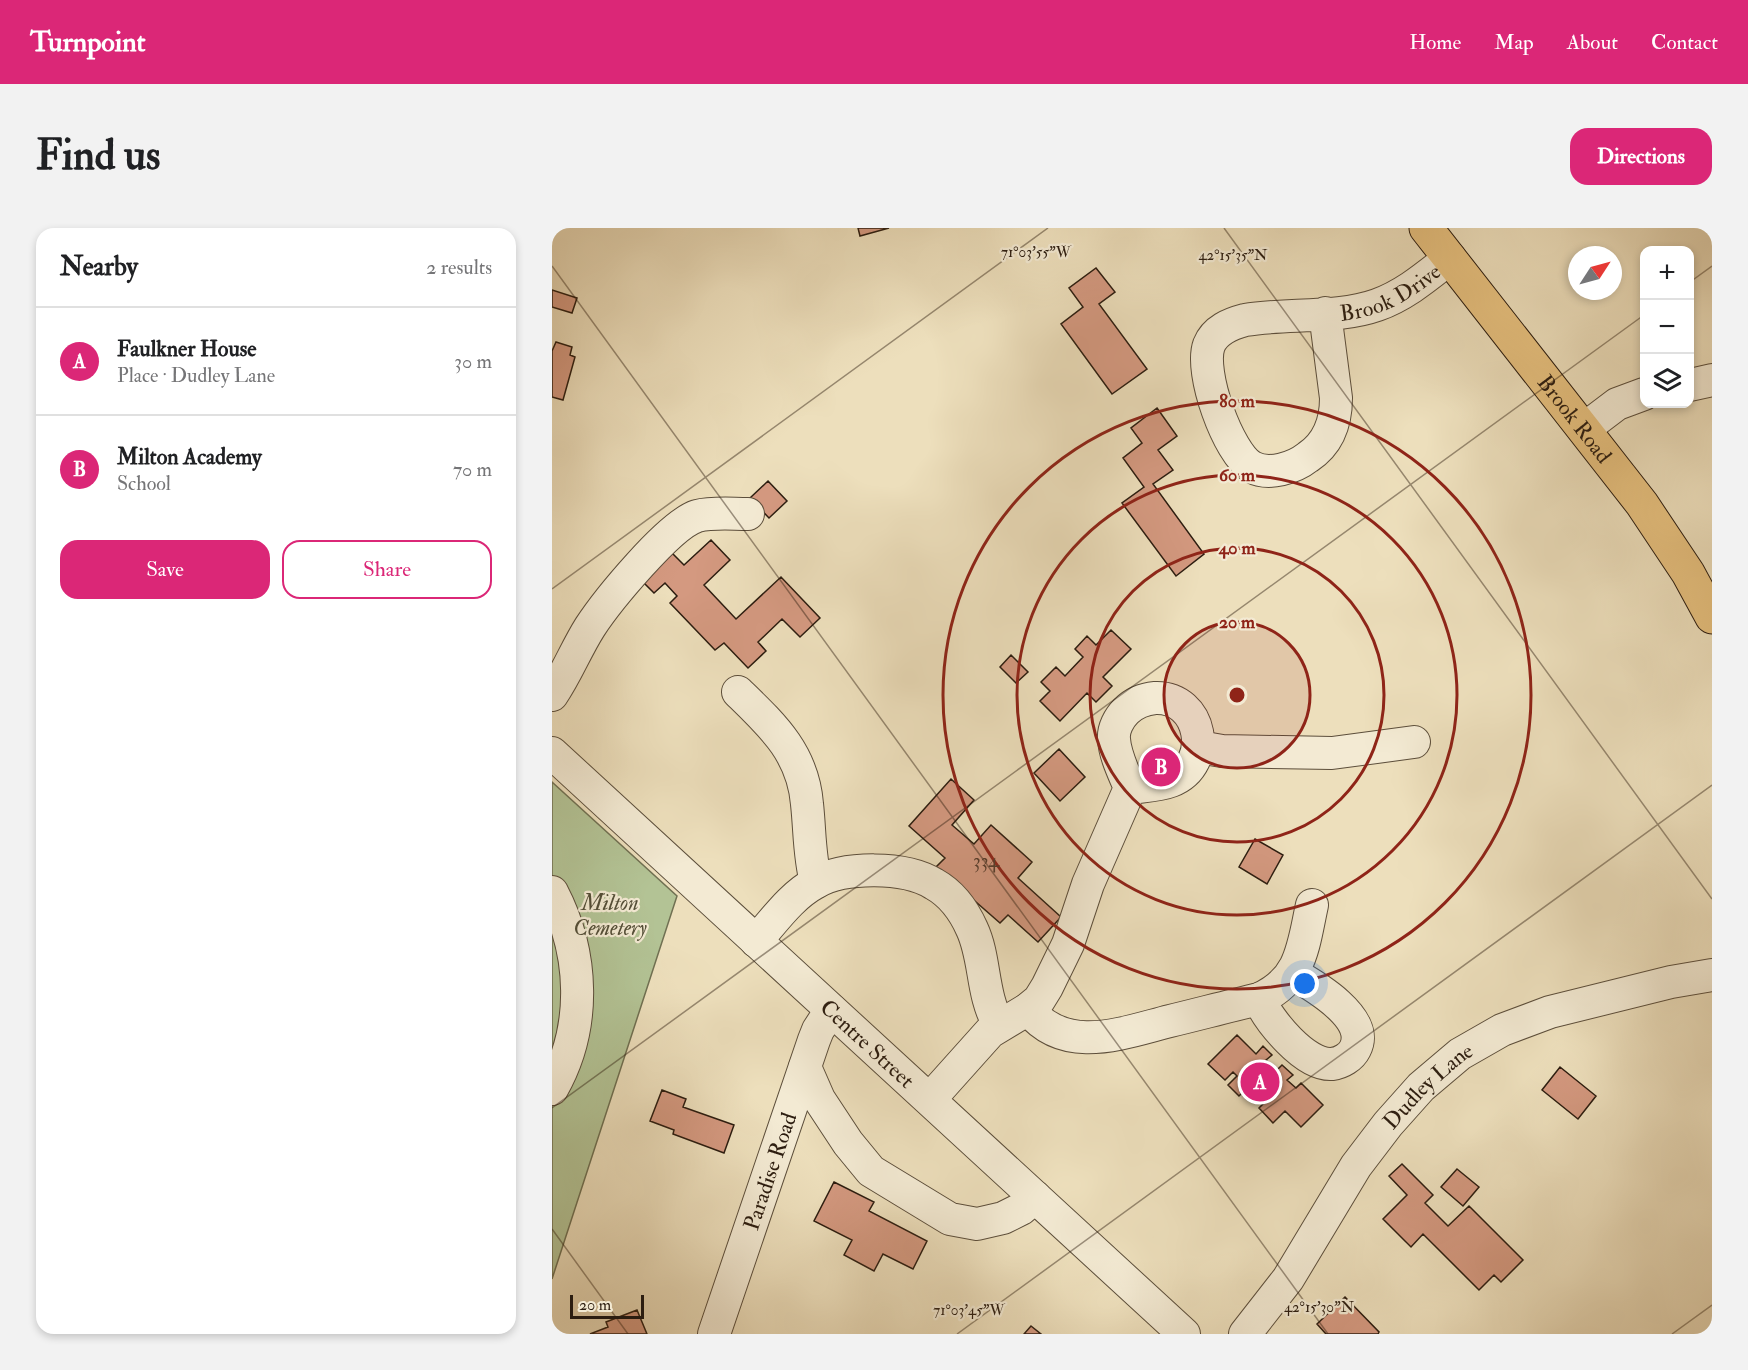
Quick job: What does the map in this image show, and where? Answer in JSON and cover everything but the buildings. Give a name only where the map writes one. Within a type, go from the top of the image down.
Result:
[{"type":"main road","name":"Brook Road","points":[[1426,228],[1642,504],[1668,540],[1712,617]]},
{"type":"street","name":"Brook Drive","points":[[1325,313],[1336,398],[1336,411],[1329,435],[1314,453],[1296,465],[1274,470],[1253,467],[1238,452],[1223,424],[1209,380],[1207,354],[1214,336],[1232,324],[1258,318],[1358,310],[1388,300],[1415,285],[1450,258]]},
{"type":"street","points":[[1694,384],[1712,380]]},
{"type":"street","points":[[1584,429],[1617,404],[1640,395]]},
{"type":"street","points":[[552,695],[599,614],[669,534],[686,521],[706,514],[748,514]]},
{"type":"street","points":[[738,692],[783,737],[796,761],[807,802],[810,853],[816,882]]},
{"type":"street","points":[[930,1099],[980,1041],[999,1025],[1028,1009],[1039,1000],[1053,976],[1075,926],[1088,884],[1130,788],[1115,747],[1114,737],[1118,722],[1124,712],[1136,703],[1150,699],[1160,698],[1180,705],[1198,730],[1198,747],[1192,763],[1180,776],[1164,783],[1130,788]]},
{"type":"street","points":[[1198,747],[1222,751],[1332,753],[1414,742]]},
{"type":"street","name":"Centre Street","points":[[552,753],[1184,1334]]},
{"type":"street","points":[[756,941],[796,897],[816,882],[841,873],[893,872],[923,878],[944,891],[961,909],[973,931],[985,989],[993,1015],[999,1025]]},
{"type":"street","points":[[552,892],[571,938],[577,973],[571,1044],[567,1059],[552,1089]]},
{"type":"street","points":[[1028,1009],[1040,1022],[1059,1032],[1072,1036],[1102,1037],[1259,999],[1271,994],[1292,974],[1302,952],[1312,905]]},
{"type":"street","points":[[1259,999],[1278,1029],[1305,1053],[1324,1064],[1333,1064],[1348,1057],[1356,1045],[1357,1037],[1346,1013],[1329,995],[1292,974]]},
{"type":"street","name":"Dudley Lane","points":[[1245,1334],[1287,1279],[1356,1166],[1371,1146],[1421,1087],[1460,1054],[1502,1030],[1550,1012],[1671,982],[1712,975]]},
{"type":"street","name":"Paradise Road","points":[[714,1334],[818,1030],[831,1010]]},
{"type":"street","points":[[805,1066],[819,1099],[848,1143],[871,1170],[950,1219],[977,1224],[1003,1218],[1021,1209],[1035,1197]]},
{"type":"green space","name":"Milton Cemetery","points":[[552,782],[677,896],[552,1279]]},
{"type":"place","name":"Milton Academy","points":[[1161,767]]},
{"type":"place","name":"Faulkner House","points":[[1260,1082]]}]
